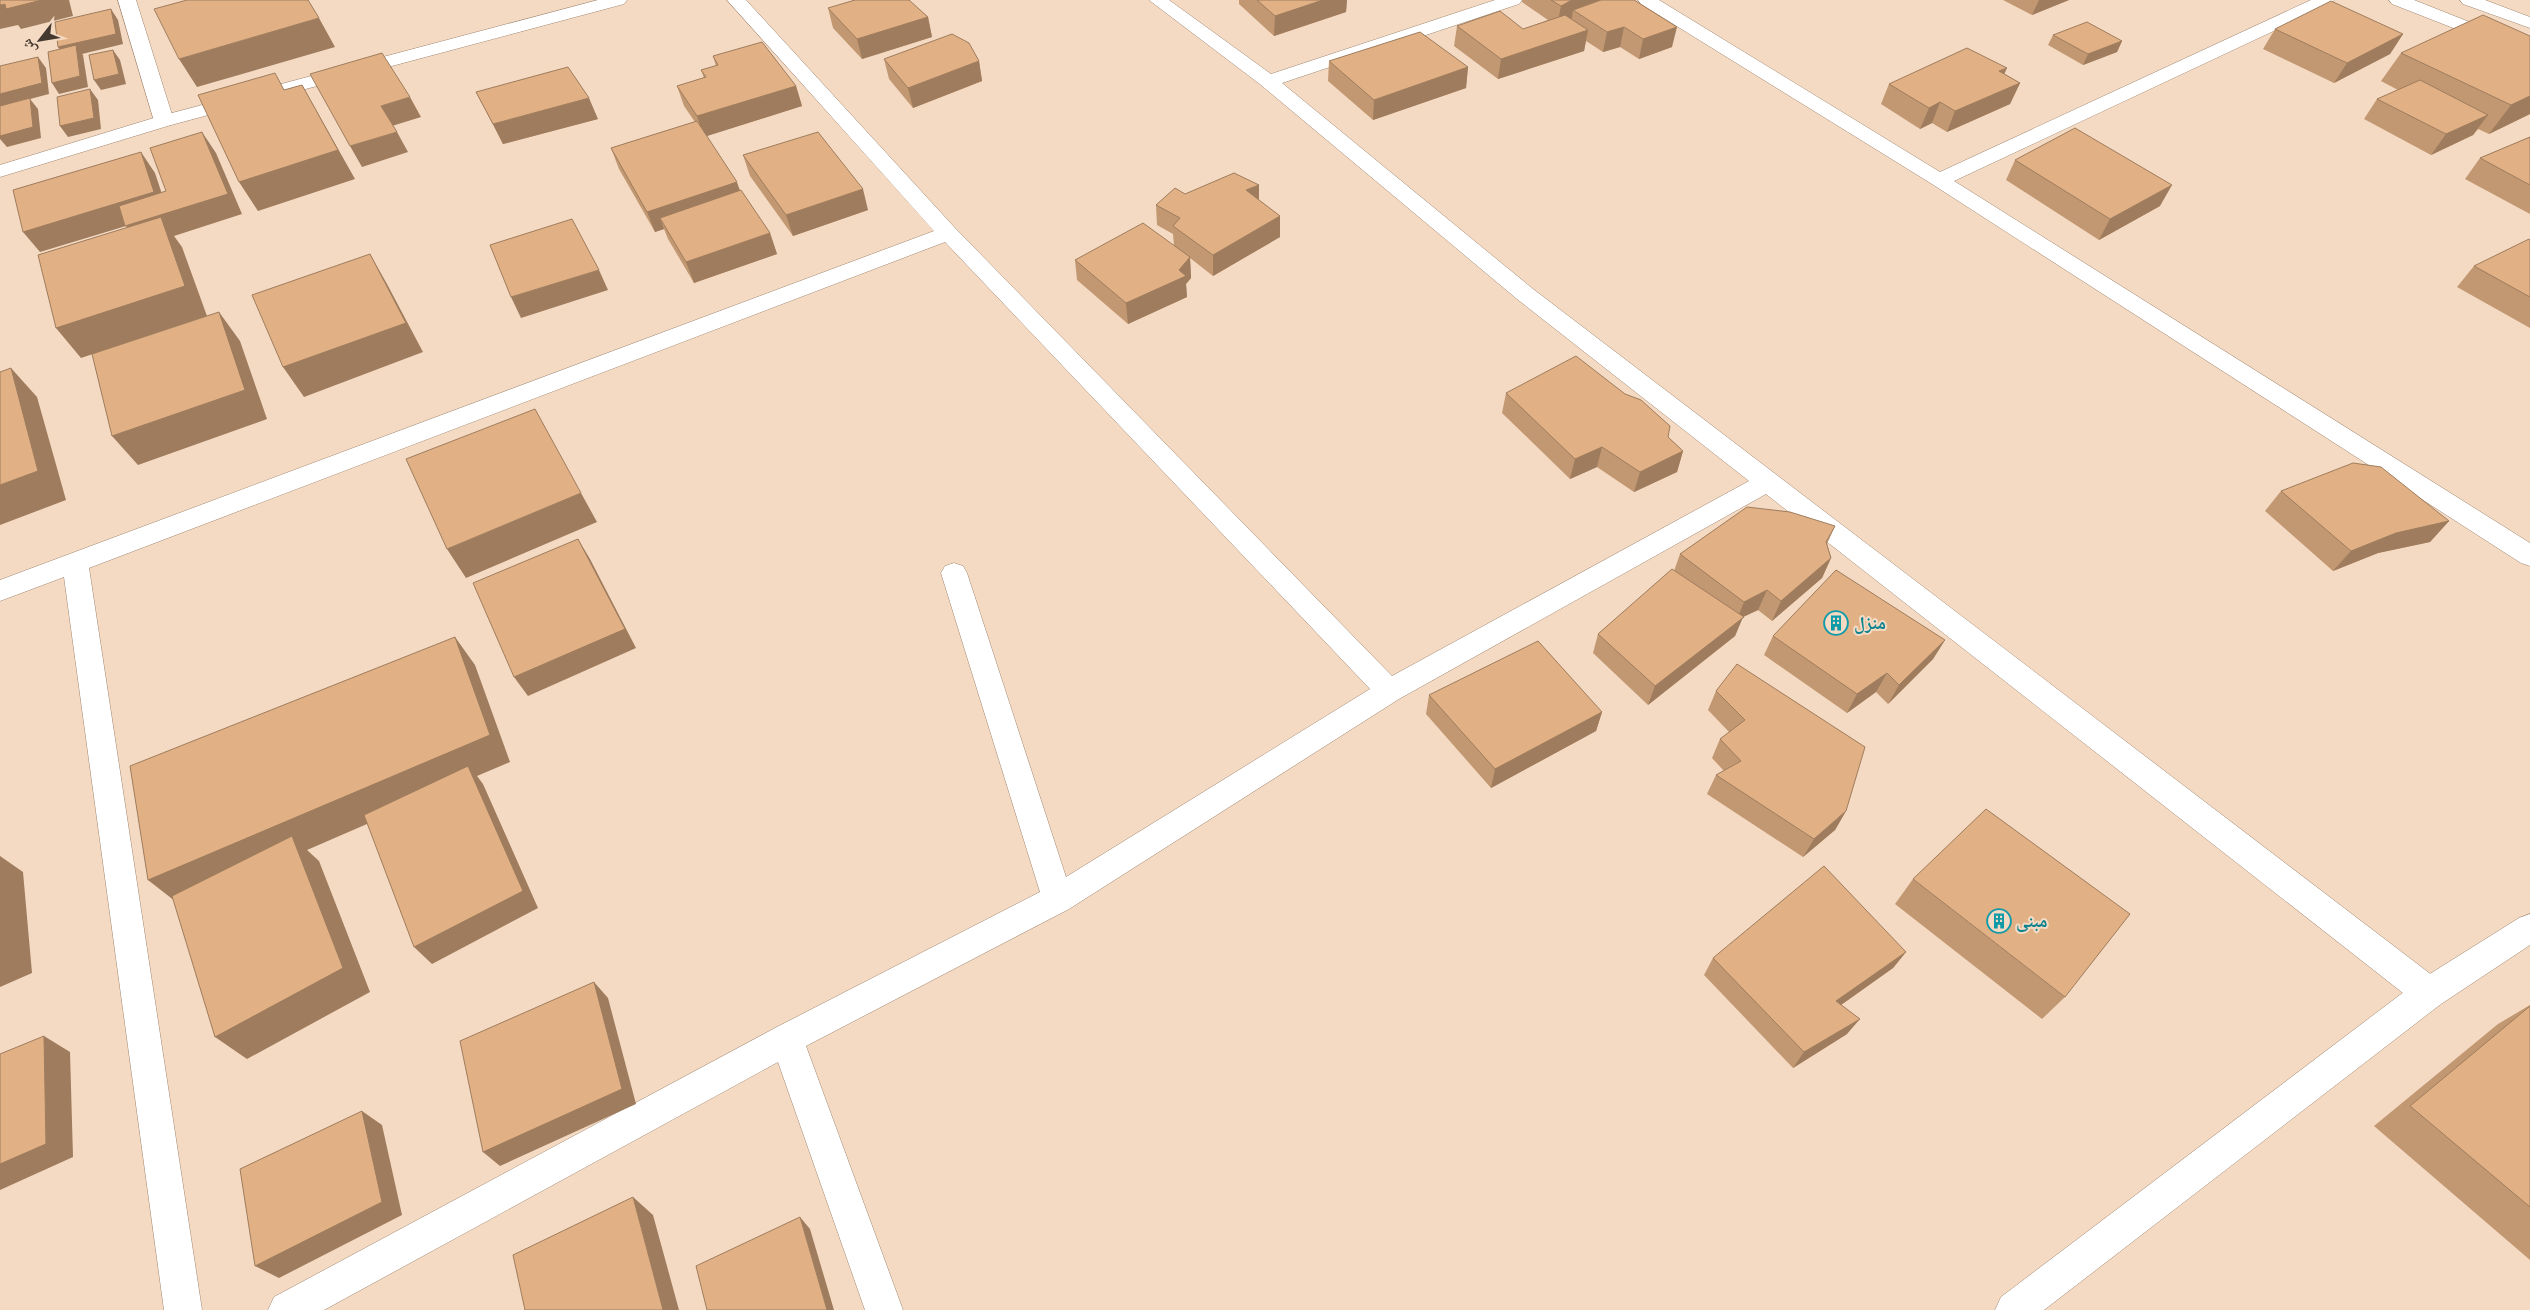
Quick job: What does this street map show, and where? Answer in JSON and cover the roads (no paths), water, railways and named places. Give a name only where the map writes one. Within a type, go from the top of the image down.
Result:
[{"type":"main road","points":[[127,0],[164,121]]},
{"type":"main road","points":[[0,170],[164,121],[618,0]]},
{"type":"main road","points":[[736,0],[948,233],[1389,691]]},
{"type":"main road","points":[[1158,0],[1268,81],[1525,294],[2428,993]]},
{"type":"main road","points":[[1268,81],[1514,0]]},
{"type":"main road","points":[[1647,0],[1939,180],[2530,556]]},
{"type":"main road","points":[[1939,180],[2325,0]]},
{"type":"main road","points":[[2398,0],[2530,52]]},
{"type":"main road","points":[[2468,0],[2530,23]]},
{"type":"main road","points":[[0,592],[948,233]]},
{"type":"main road","points":[[287,1310],[787,1039],[1058,899],[1389,691],[1767,482]]},
{"type":"main road","points":[[74,563],[183,1310]]},
{"type":"main road","points":[[954,573],[1058,899]]},
{"type":"main road","points":[[2014,1310],[2428,993],[2530,928]]},
{"type":"main road","points":[[787,1039],[884,1310]]},
{"type":"place","name":"منزل","points":[[1836,623]]},
{"type":"place","name":"مبنى","points":[[1999,921]]}]
